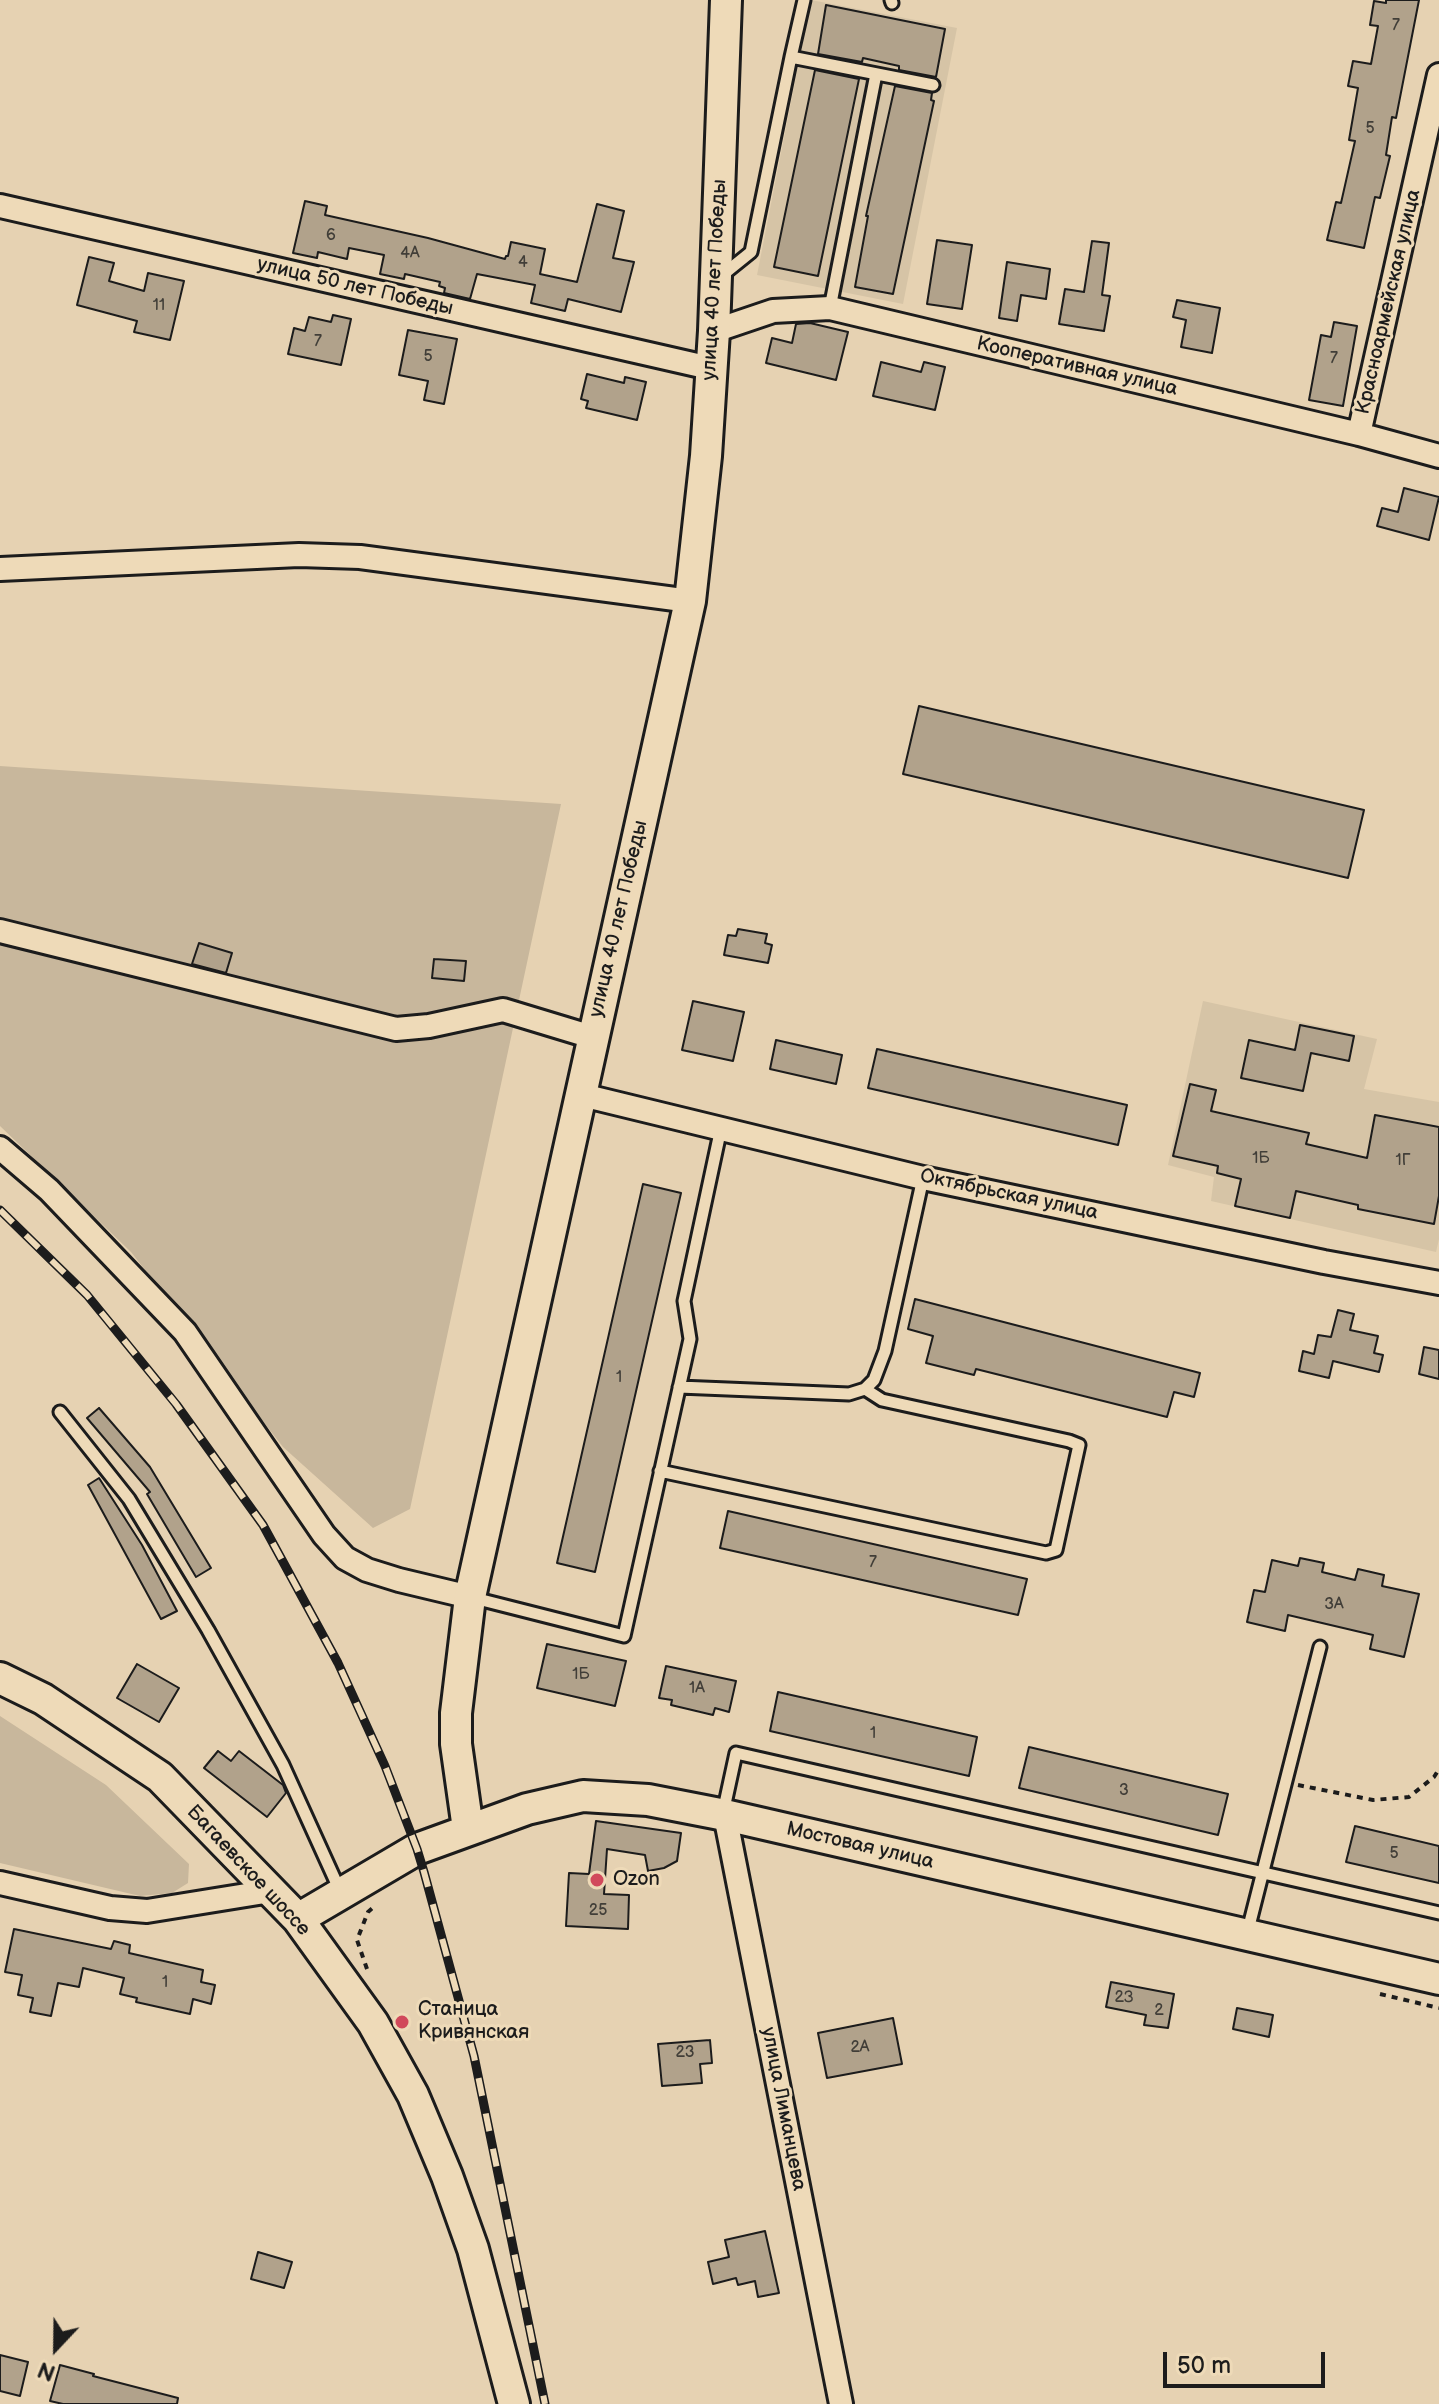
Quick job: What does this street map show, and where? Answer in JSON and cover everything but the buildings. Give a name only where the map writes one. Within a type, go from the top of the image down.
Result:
[{"type":"street","name":"улица 40 лет Победы","points":[[468,1829],[456,1744],[456,1713],[470,1597],[690,601],[706,456],[714,331],[726,0]]},
{"type":"street","name":"Красноармейская улица","points":[[1359,434],[1439,75]]},
{"type":"street","name":"улица 50 лет Победы","points":[[0,206],[710,368]]},
{"type":"street","name":"Кооперативная улица","points":[[714,331],[773,311],[830,308],[1359,434],[1439,456]]},
{"type":"street","points":[[0,569],[299,555],[360,557],[690,601]]},
{"type":"street","points":[[0,931],[396,1029],[429,1026],[503,1010],[592,1037]]},
{"type":"street","name":"Октябрьская улица","points":[[582,1095],[923,1178],[1439,1283]]},
{"type":"street","points":[[0,1148],[49,1190],[185,1332],[324,1535],[345,1558],[367,1570],[399,1580],[470,1597]]},
{"type":"street","name":"Багаевское шоссе","points":[[0,1678],[43,1699],[160,1777],[298,1919],[373,2023],[413,2095],[447,2176],[473,2249],[514,2404]]},
{"type":"street","name":"Мостовая улица","points":[[298,1919],[417,1849],[527,1809],[583,1796],[648,1800],[724,1815],[1439,1979]]},
{"type":"street","name":"улица Лиманцева","points":[[724,1815],[841,2404]]},
{"type":"street","points":[[0,1883],[110,1908],[147,1911],[271,1891]]},
{"type":"lane","points":[[716,280],[751,252],[804,0]]},
{"type":"lane","points":[[791,57],[933,85]]},
{"type":"lane","points":[[830,308],[876,74]]},
{"type":"lane","points":[[470,1597],[624,1636],[690,1339],[684,1301],[721,1128]]},
{"type":"lane","points":[[679,1387],[849,1394],[865,1389],[874,1380],[885,1351],[923,1178]]},
{"type":"lane","points":[[660,1471],[1046,1553],[1056,1550],[1079,1445],[882,1400],[865,1389]]},
{"type":"lane","points":[[60,1412],[129,1499],[208,1630],[283,1765],[341,1894]]},
{"type":"lane","points":[[1247,1935],[1320,1647]]},
{"type":"lane","points":[[724,1815],[736,1753],[1439,1913]]},
{"type":"path","points":[[1285,1782],[1373,1800],[1409,1797],[1434,1777],[1439,1769]]},
{"type":"path","points":[[372,1980],[357,1940],[368,1912],[384,1898]]},
{"type":"path","points":[[1377,1993],[1439,2008]]},
{"type":"shaded area","points":[[811,0],[957,28],[903,304],[757,275]]},
{"type":"shaded area","points":[[0,766],[561,804],[410,1509],[373,1528],[283,1447],[131,1252],[0,1126]]},
{"type":"shaded area","points":[[1203,1001],[1377,1039],[1364,1089],[1439,1102],[1439,1239],[1436,1252],[1211,1201],[1214,1177],[1168,1165]]},
{"type":"shaded area","points":[[0,1716],[106,1785],[189,1864],[188,1883],[172,1893],[140,1896],[0,1863]]},
{"type":"railway","points":[[0,1210],[87,1295],[176,1404],[263,1525],[338,1663],[385,1766],[424,1872],[474,2056],[545,2404]]},
{"type":"place","name":"Ozon","points":[[597,1880]]},
{"type":"place","name":"Станица Кривянская","points":[[402,2022]]}]
